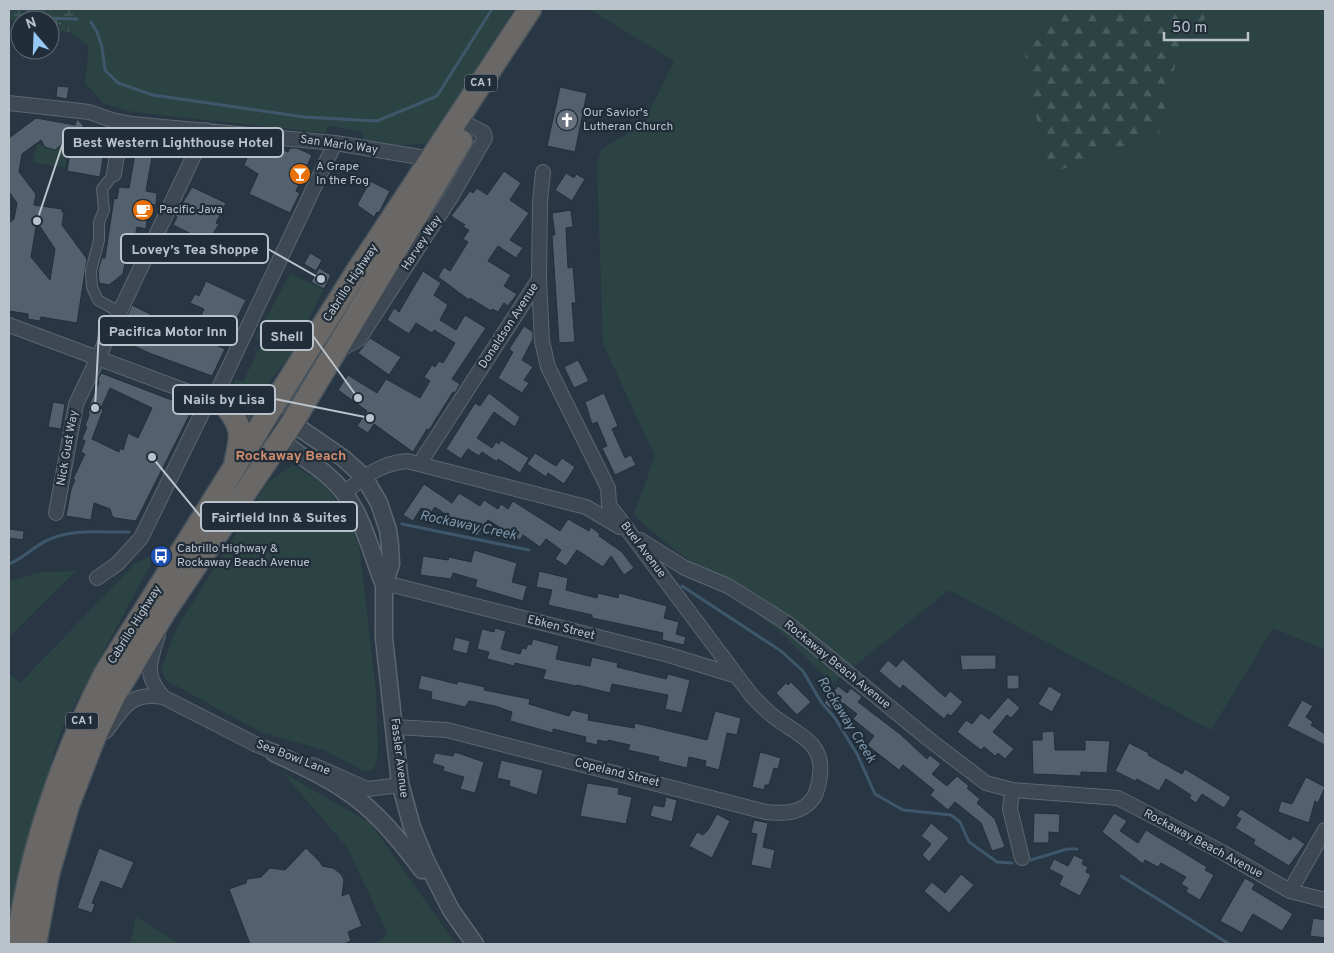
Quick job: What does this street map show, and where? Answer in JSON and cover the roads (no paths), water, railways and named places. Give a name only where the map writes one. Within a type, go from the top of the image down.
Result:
[{"type":"highway","name":"Cabrillo Highway","points":[[17,944],[24,897],[42,827],[74,738],[117,653],[358,270],[530,9]]},
{"type":"highway","name":"Cabrillo Highway","points":[[35,944],[54,851],[85,760],[115,694],[165,611],[286,432],[471,126],[548,9]]},
{"type":"highway","points":[[218,403],[235,417],[240,430],[233,470]]},
{"type":"street","name":"San Marlo Way","points":[[9,103],[89,112],[122,122],[335,143],[432,158]]},
{"type":"street","points":[[119,312],[98,300],[92,287],[91,271],[104,210],[102,189],[114,174],[122,122]]},
{"type":"street","name":"Nick Gust Way","points":[[56,513],[73,415],[97,358],[206,130]]},
{"type":"street","points":[[218,403],[220,386],[335,143]]},
{"type":"street","name":"Donaldson Avenue","points":[[420,463],[539,278],[540,202],[543,172]]},
{"type":"street","name":"Buel Avenue","points":[[539,278],[542,341],[548,368],[608,488],[609,506],[764,709],[813,743],[819,754],[821,766],[820,779]]},
{"type":"street","points":[[9,325],[264,420]]},
{"type":"street","points":[[97,578],[117,564],[146,530],[203,411],[218,403]]},
{"type":"street","name":"Fassler Avenue","points":[[264,420],[343,458],[364,477],[379,504],[388,530],[391,564],[384,585],[384,643],[401,785],[416,839],[451,910],[475,944]]},
{"type":"street","name":"Fassler Avenue","points":[[286,432],[344,493],[364,525],[384,585]]},
{"type":"street","name":"Rockaway Beach Avenue","points":[[344,493],[373,470],[392,462],[407,461],[586,507],[606,517],[685,568],[728,586],[787,623],[931,741],[986,783],[1012,790],[1118,798],[1222,852],[1290,891],[1325,900]]},
{"type":"street","points":[[671,588],[675,577],[685,568]]},
{"type":"street","name":"Ebken Street","points":[[384,585],[405,588],[660,653],[737,676]]},
{"type":"street","points":[[163,697],[153,684],[149,671],[165,611]]},
{"type":"street","name":"Sea Bowl Lane","points":[[85,760],[129,701],[143,696],[163,697],[274,753],[324,769],[362,788],[371,790],[401,785]]},
{"type":"street","name":"Copeland Street","points":[[395,727],[447,730],[766,812],[785,814],[811,801],[817,791],[820,779]]},
{"type":"street","points":[[274,753],[327,778],[374,812],[402,842],[451,910]]},
{"type":"street","points":[[1012,790],[1010,808],[1022,858]]},
{"type":"street","points":[[1290,891],[1325,830]]},
{"type":"waterway","points":[[27,9],[29,12],[45,18],[77,19]]},
{"type":"waterway","points":[[91,22],[102,47],[105,70],[118,83],[153,95],[304,117],[377,121],[437,96],[492,9]]},
{"type":"waterway","name":"Rockaway Creek","points":[[402,524],[529,550]]},
{"type":"waterway","name":"Rockaway Creek","points":[[9,564],[58,536],[77,532],[129,532]]},
{"type":"waterway","name":"Rockaway Creek","points":[[682,586],[781,651],[803,671],[821,702],[835,718],[857,754],[875,794],[903,810],[951,815],[960,822],[969,842],[997,862],[1012,863]]},
{"type":"waterway","name":"Rockaway Creek","points":[[1031,860],[1067,849],[1077,849]]},
{"type":"waterway","name":"Rockaway Creek","points":[[1121,876],[1229,944]]},
{"type":"place","name":"Our Savior's Lutheran Church","points":[[567,120]]},
{"type":"place","name":"A Grape In the Fog","points":[[300,174]]},
{"type":"place","name":"Pacific Java","points":[[143,210]]},
{"type":"place","name":"Best Western Lighthouse Hotel","points":[[37,221]]},
{"type":"place","name":"Lovey’s Tea Shoppe","points":[[321,279]]},
{"type":"place","name":"Shell","points":[[358,398]]},
{"type":"place","name":"Pacifica Motor Inn","points":[[95,408]]},
{"type":"place","name":"Nails by Lisa","points":[[370,418]]},
{"type":"place","name":"Fairfield Inn & Suites","points":[[152,457]]},
{"type":"place","name":"Cabrillo Highway & Rockaway Beach Avenue","points":[[161,556]]},
{"type":"district","name":"Rockaway Beach","points":[[291,456]]}]
